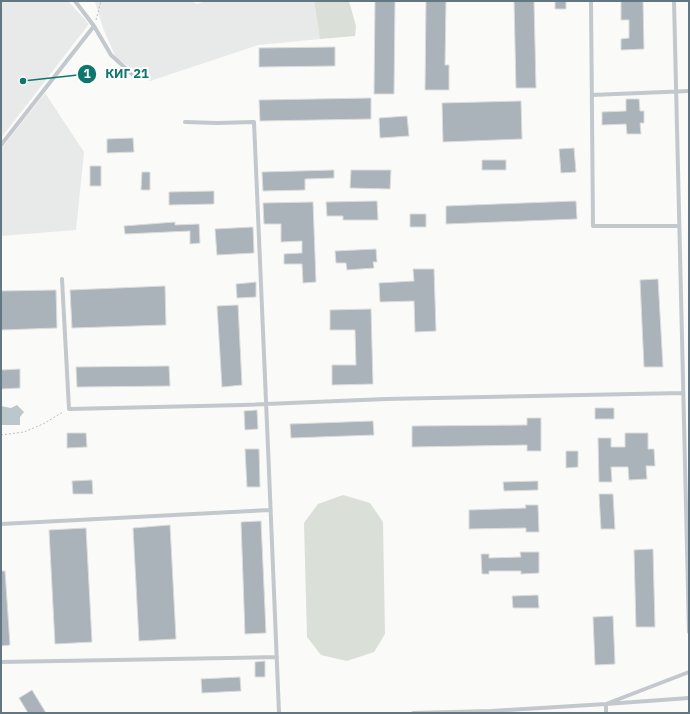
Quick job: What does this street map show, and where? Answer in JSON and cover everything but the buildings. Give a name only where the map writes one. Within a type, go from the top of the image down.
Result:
[{"type":"lane","points":[[591,1],[593,226],[679,226]]},
{"type":"lane","points":[[674,1],[689,632]]},
{"type":"lane","points":[[78,2],[111,55],[133,76]]},
{"type":"lane","points":[[1,145],[94,26]]},
{"type":"lane","points":[[592,95],[689,92]]},
{"type":"lane","points":[[185,122],[254,122],[263,297],[279,713]]},
{"type":"lane","points":[[62,279],[69,408],[267,404],[386,399],[683,393]]},
{"type":"lane","points":[[1,524],[270,510]]},
{"type":"lane","points":[[1,662],[277,657]]},
{"type":"lane","points":[[606,704],[689,672]]},
{"type":"lane","points":[[413,713],[491,712],[689,698]]},
{"type":"lane","points":[[606,704],[606,713]]},
{"type":"path","points":[[94,26],[101,1]]},
{"type":"path","points":[[1,435],[24,432],[43,424],[69,408]]},
{"type":"shaded area","points":[[1,1],[68,1],[89,24],[1,138]]},
{"type":"shaded area","points":[[191,1],[197,4],[206,1],[314,1],[320,39],[258,45],[150,81],[116,58],[103,28],[95,2]]},
{"type":"shaded area","points":[[314,1],[349,1],[356,26],[355,36],[320,39]]},
{"type":"shaded area","points":[[45,93],[84,152],[76,230],[1,236],[1,149]]},
{"type":"shaded area","points":[[17,405],[24,412],[20,417],[20,425],[1,425],[1,406],[11,408]]},
{"type":"shaded area","points":[[343,495],[370,503],[383,522],[385,634],[374,652],[347,661],[321,655],[307,637],[304,523],[318,504]]},
{"type":"place","name":"КИГ 21","points":[[23,81]]}]
